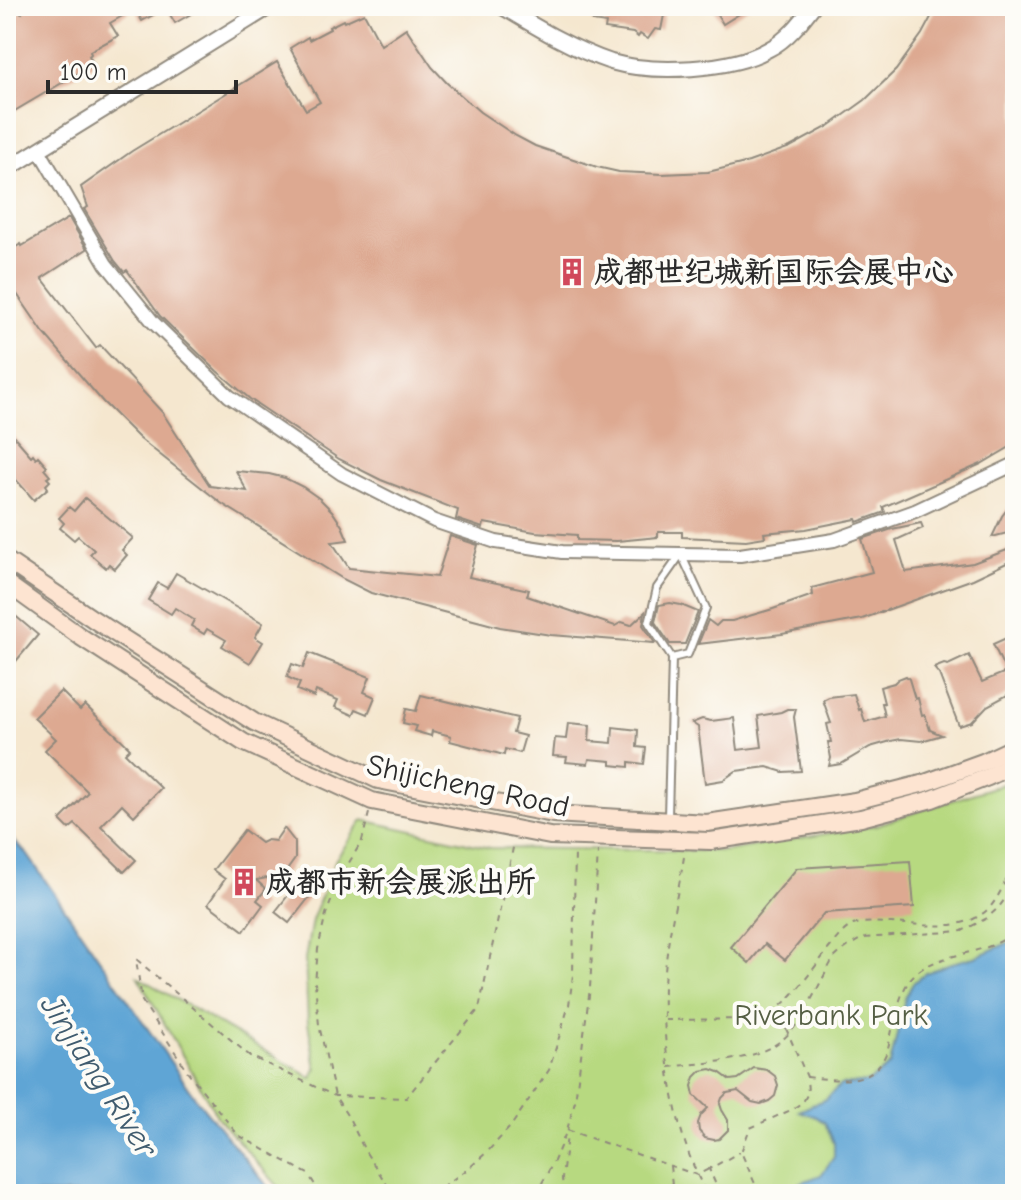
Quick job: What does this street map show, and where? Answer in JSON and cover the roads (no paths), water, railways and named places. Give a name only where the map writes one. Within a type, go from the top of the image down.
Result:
[{"type":"main road","name":"Shijicheng Road","points":[[6,560],[254,722],[378,780],[553,814],[707,823],[855,801],[925,783],[1015,747]]},
{"type":"main road","name":"Shijicheng Road","points":[[6,583],[81,637],[243,742],[372,801],[550,836],[711,841],[861,818],[932,799],[1015,764]]},
{"type":"street","points":[[501,6],[581,51],[614,63],[693,69],[749,58],[771,49],[801,23],[813,6]]},
{"type":"street","points":[[6,170],[267,7]]},
{"type":"street","points":[[39,150],[106,264],[153,322],[229,396],[342,474],[434,521],[496,542],[562,552],[740,555],[834,540],[915,511],[1015,464]]},
{"type":"lane","points":[[668,821],[672,658],[649,623],[657,588],[681,554],[706,608],[688,654],[672,658]]},
{"type":"water","name":"Jinjiang River","points":[[6,833],[27,854],[197,1100],[274,1194],[6,1194]]},
{"type":"water","points":[[1015,940],[1015,1194],[799,1194],[797,1189],[800,1183],[821,1175],[834,1157],[834,1143],[825,1123],[799,1111],[826,1099],[840,1085],[869,1082],[890,1065],[905,998],[913,983],[926,973]]},
{"type":"place","name":"成都世纪城新国际会展中心","points":[[572,272]]},
{"type":"place","name":"成都市新会展派出所","points":[[244,882]]},
{"type":"park label","name":"Riverbank Park","points":[[831,1015]]}]
